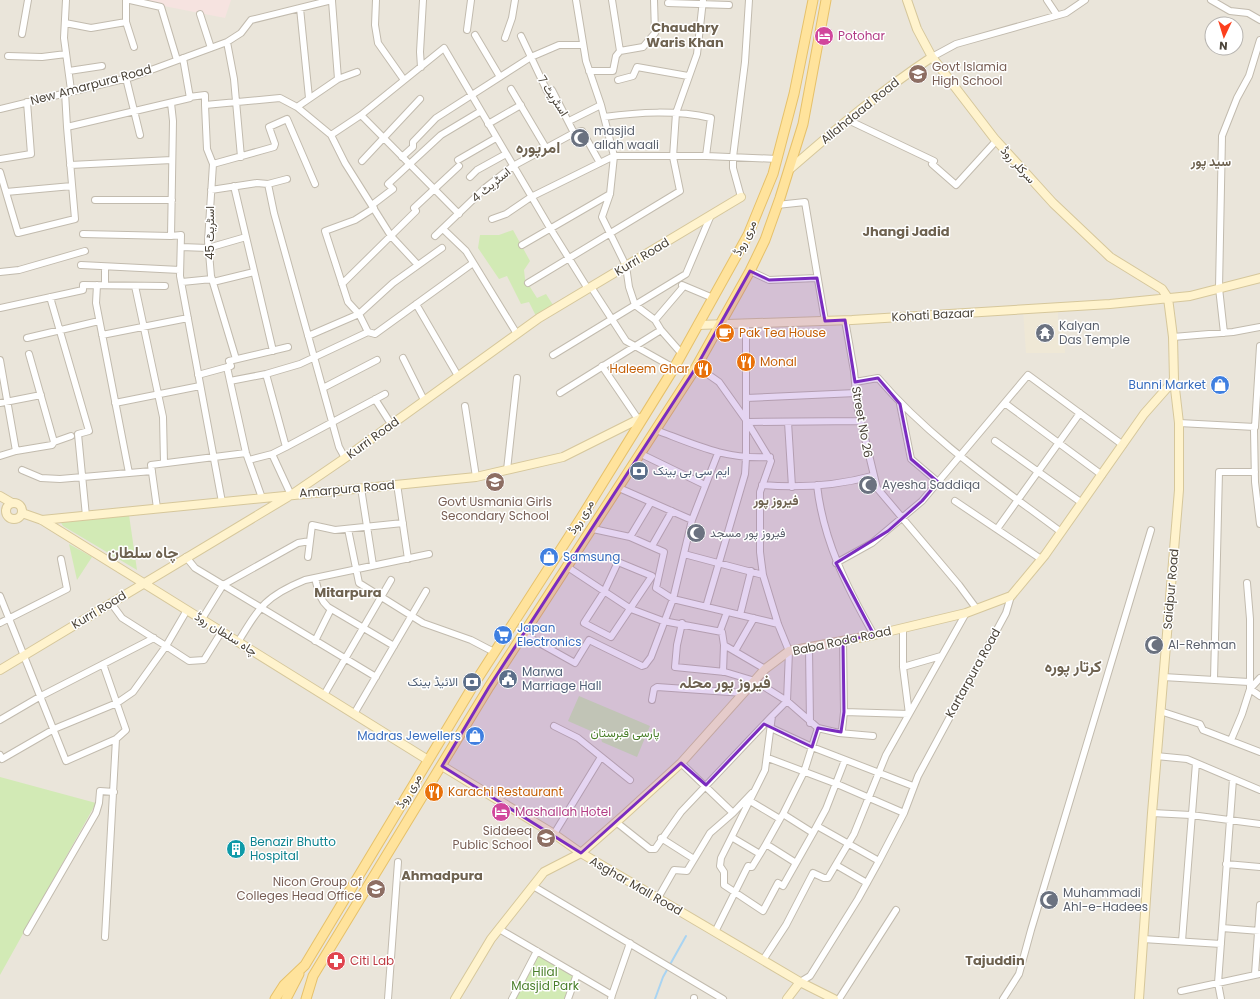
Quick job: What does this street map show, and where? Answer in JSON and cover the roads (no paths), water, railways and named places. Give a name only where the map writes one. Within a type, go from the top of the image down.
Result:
[{"type":"main road","name":"مری روڈ","points":[[275,999],[284,985],[305,964],[494,652],[581,518],[640,419],[674,368],[748,235],[773,174],[794,94],[813,0]]},
{"type":"main road","name":"مری روڈ","points":[[306,999],[313,976],[489,687],[525,635],[566,566],[593,529],[641,454],[722,323],[750,271],[765,240],[790,169],[803,124],[826,0]]},
{"type":"main road","points":[[286,999],[305,964]]},
{"type":"main road","points":[[299,999],[313,976]]},
{"type":"street","points":[[22,34],[28,0]]},
{"type":"street","points":[[0,172],[18,233],[74,219],[68,127],[69,71],[64,38],[66,0]]},
{"type":"street","points":[[126,0],[126,22],[134,47]]},
{"type":"street","points":[[130,0],[161,7],[180,59],[189,97]]},
{"type":"street","points":[[332,0],[338,79]]},
{"type":"street","name":"New Amarpura Road","points":[[0,109],[68,91],[126,78],[227,42],[241,33],[251,20],[332,0]]},
{"type":"street","points":[[376,0],[375,26],[378,43],[404,80]]},
{"type":"street","points":[[421,67],[420,52],[423,0]]},
{"type":"street","points":[[467,30],[471,0]]},
{"type":"street","points":[[505,38],[512,18],[515,0]]},
{"type":"street","points":[[576,0],[583,45],[589,71],[604,117],[614,156],[610,194],[602,217],[626,266],[629,287],[635,305],[655,320],[661,330],[682,354]]},
{"type":"street","points":[[612,0],[620,51]]},
{"type":"street","points":[[589,71],[613,71],[616,56],[620,51],[643,47],[655,33],[654,0]]},
{"type":"street","points":[[741,197],[733,157],[745,62],[750,0]]},
{"type":"street","name":"سرکلر روڈ","points":[[907,0],[917,29],[932,57],[996,141],[1053,203],[1110,256],[1162,289],[1168,298]]},
{"type":"street","points":[[1047,0],[1056,15]]},
{"type":"street","points":[[932,57],[956,44],[1070,11],[1085,0]]},
{"type":"street","points":[[1211,0],[1230,11],[1248,13],[1260,20]]},
{"type":"street","points":[[655,8],[668,2],[703,1],[729,5]]},
{"type":"street","points":[[528,283],[680,191],[673,157],[676,113],[697,54],[703,1]]},
{"type":"street","points":[[300,8],[308,98]]},
{"type":"street","points":[[200,14],[211,48]]},
{"type":"street","points":[[65,23],[91,28],[126,22]]},
{"type":"street","points":[[475,35],[500,77]]},
{"type":"street","name":"اسٹریٹ 7","points":[[521,36],[547,91],[552,90],[574,133]]},
{"type":"street","points":[[1224,332],[1219,288],[1222,136],[1237,98],[1249,76],[1260,40]]},
{"type":"street","points":[[227,42],[236,101],[241,157]]},
{"type":"street","points":[[402,157],[413,147],[413,142],[436,118],[530,57],[559,45],[583,45]]},
{"type":"street","points":[[331,135],[361,115],[444,48],[550,228],[626,341],[674,368]]},
{"type":"street","points":[[8,56],[42,57],[66,54]]},
{"type":"street","name":"Allahdaad Road","points":[[790,169],[848,120],[905,75],[932,57]]},
{"type":"street","points":[[69,71],[102,66]]},
{"type":"street","points":[[618,80],[633,76],[637,67],[688,76]]},
{"type":"street","points":[[297,107],[308,98],[338,79],[357,72]]},
{"type":"street","points":[[126,78],[140,135]]},
{"type":"street","points":[[512,89],[546,148]]},
{"type":"street","points":[[68,127],[171,103],[189,97],[205,95],[205,105],[280,98],[297,107],[331,135],[345,163],[391,236],[418,265]]},
{"type":"street","points":[[362,161],[420,99]]},
{"type":"street","points":[[0,159],[31,154],[27,102]]},
{"type":"street","points":[[171,103],[173,121],[171,236]]},
{"type":"street","name":"اسٹریٹ 45","points":[[205,105],[207,149],[213,164],[208,248],[212,281],[236,359]]},
{"type":"street","points":[[488,124],[521,105]]},
{"type":"street","points":[[569,121],[600,105]]},
{"type":"street","points":[[368,332],[359,314],[348,302],[325,231],[354,220],[373,206],[393,189],[388,184],[441,135],[481,111]]},
{"type":"street","points":[[604,117],[638,113],[676,113],[711,118],[706,156]]},
{"type":"street","points":[[361,115],[459,214]]},
{"type":"street","points":[[213,164],[276,146],[269,127],[287,119],[315,184]]},
{"type":"street","points":[[848,120],[933,162],[956,185],[996,141]]},
{"type":"street","points":[[574,133],[582,131],[600,163]]},
{"type":"street","name":"اسٹریٹ 4","points":[[435,236],[485,188],[513,166],[574,133]]},
{"type":"street","points":[[342,284],[416,211],[414,208],[458,163],[496,138]]},
{"type":"street","points":[[470,177],[478,170],[506,154]]},
{"type":"street","points":[[492,219],[506,214],[531,197],[614,156],[706,156],[777,159]]},
{"type":"street","points":[[70,165],[172,160]]},
{"type":"street","points":[[211,190],[257,183],[268,184],[287,179]]},
{"type":"street","points":[[268,184],[274,213],[322,388],[339,447],[345,458]]},
{"type":"street","points":[[6,192],[72,186]]},
{"type":"street","points":[[234,186],[273,351]]},
{"type":"street","points":[[522,245],[610,194]]},
{"type":"street","name":"Kurri Road","points":[[0,670],[291,495],[345,458],[539,318],[741,197]]},
{"type":"street","points":[[95,200],[172,200]]},
{"type":"street","points":[[777,205],[805,202],[825,321]]},
{"type":"street","points":[[552,355],[686,274],[712,214]]},
{"type":"street","points":[[443,229],[466,250],[517,334]]},
{"type":"street","points":[[83,234],[181,235],[180,270],[222,502]]},
{"type":"street","points":[[181,247],[208,248],[246,237]]},
{"type":"street","points":[[308,336],[359,314],[393,283],[442,248]]},
{"type":"street","points":[[0,272],[19,270],[85,251]]},
{"type":"street","points":[[230,381],[266,374],[314,358],[368,332],[375,334],[473,263]]},
{"type":"street","points":[[82,265],[180,270]]},
{"type":"street","points":[[105,267],[105,285]]},
{"type":"street","points":[[750,271],[769,280],[817,278]]},
{"type":"street","points":[[182,282],[212,281],[254,272]]},
{"type":"street","name":"Kohati Bazaar","points":[[698,325],[722,323],[825,321],[999,312],[1168,298],[1190,296],[1260,278]]},
{"type":"street","points":[[675,281],[713,298]]},
{"type":"street","points":[[0,308],[83,290],[83,285],[165,286]]},
{"type":"street","points":[[97,285],[96,303],[99,321],[129,473]]},
{"type":"street","points":[[135,286],[162,417],[164,463]]},
{"type":"street","points":[[655,320],[684,286]]},
{"type":"street","points":[[50,297],[89,432],[78,434],[86,516]]},
{"type":"street","name":"Saidpur Road","points":[[1139,999],[1156,756],[1179,490],[1179,425],[1174,380],[1173,337],[1168,298]]},
{"type":"street","points":[[416,304],[458,376]]},
{"type":"street","points":[[102,335],[188,318]]},
{"type":"street","name":"Street No 26","points":[[845,320],[860,421],[876,488],[976,608]]},
{"type":"street","points":[[27,338],[99,321]]},
{"type":"street","points":[[706,607],[745,474],[747,421],[746,323]]},
{"type":"street","points":[[1173,337],[1260,327]]},
{"type":"street","points":[[560,393],[661,330]]},
{"type":"street","points":[[1179,425],[1254,427],[1260,346]]},
{"type":"street","points":[[198,375],[231,366],[229,361],[288,347]]},
{"type":"street","points":[[29,354],[54,442]]},
{"type":"street","points":[[403,358],[424,400]]},
{"type":"street","points":[[0,360],[16,452]]},
{"type":"street","points":[[322,388],[377,360]]},
{"type":"street","points":[[602,366],[640,419]]},
{"type":"street","points":[[616,822],[653,850],[682,812],[706,785],[787,701],[790,651],[778,624],[763,575],[760,552],[760,499],[762,485],[769,468],[770,457],[747,421],[719,382],[696,366]]},
{"type":"street","points":[[227,367],[246,453],[262,498]]},
{"type":"street","points":[[266,374],[286,447]]},
{"type":"street","points":[[836,563],[872,544],[922,502],[1006,404],[1028,375],[1123,445]]},
{"type":"street","points":[[507,470],[517,378]]},
{"type":"street","points":[[855,382],[878,378],[900,404],[980,473],[1061,532]]},
{"type":"street","name":"Kartarpura Road","points":[[800,982],[810,976],[867,883],[904,813],[913,786],[1006,613],[1011,596],[1041,560],[1144,414],[1174,380]]},
{"type":"street","points":[[115,403],[200,386]]},
{"type":"street","points":[[746,398],[856,393]]},
{"type":"street","points":[[0,403],[41,394]]},
{"type":"street","points":[[248,460],[272,454],[385,394]]},
{"type":"street","points":[[1179,425],[1257,430],[1259,424],[1260,398]]},
{"type":"street","points":[[375,399],[391,424]]},
{"type":"street","points":[[900,404],[911,459],[938,482]]},
{"type":"street","points":[[1006,404],[1102,475]]},
{"type":"street","points":[[465,406],[476,477]]},
{"type":"street","points":[[997,529],[1080,413]]},
{"type":"street","name":"Amarpura Road","points":[[42,520],[476,477],[563,457],[640,419]]},
{"type":"street","points":[[747,421],[860,421]]},
{"type":"street","points":[[788,422],[792,487]]},
{"type":"street","points":[[656,430],[718,453],[746,458],[770,457]]},
{"type":"street","points":[[1254,430],[1255,472],[1260,524]]},
{"type":"street","points":[[0,456],[52,445],[54,442],[71,436]]},
{"type":"street","points":[[995,441],[1082,503]]},
{"type":"street","points":[[157,508],[151,465],[246,453]]},
{"type":"street","points":[[525,635],[575,663],[589,640],[644,666],[651,657],[672,599],[692,520],[718,453]]},
{"type":"street","points":[[272,454],[291,495]]},
{"type":"street","points":[[641,454],[705,485]]},
{"type":"street","points":[[22,470],[41,478],[60,479],[152,471]]},
{"type":"street","points":[[1214,680],[1219,472],[1255,472]]},
{"type":"street","points":[[762,485],[792,487],[817,485],[852,482],[872,476]]},
{"type":"street","points":[[397,484],[408,559]]},
{"type":"street","points":[[817,485],[818,501],[836,563],[850,593],[874,635]]},
{"type":"street","points":[[361,488],[373,565]]},
{"type":"street","points":[[619,488],[692,520]]},
{"type":"street","points":[[0,496],[12,503],[20,505],[22,513],[17,519],[5,512]]},
{"type":"street","points":[[955,501],[1041,560]]},
{"type":"street","points":[[630,537],[651,502]]},
{"type":"street","points":[[0,519],[7,506],[12,503]]},
{"type":"street","points":[[652,546],[672,511]]},
{"type":"street","name":"چاہ سلطان روڈ","points":[[22,513],[42,520],[428,760]]},
{"type":"street","points":[[308,557],[312,525],[335,530],[403,523]]},
{"type":"street","points":[[348,529],[359,583],[423,623],[484,645],[494,652]]},
{"type":"street","points":[[593,529],[630,537],[664,552],[656,588],[672,599],[778,624]]},
{"type":"street","points":[[1003,999],[1019,974],[1151,530]]},
{"type":"street","points":[[202,619],[223,585],[298,543],[310,541]]},
{"type":"street","points":[[238,642],[260,607],[286,588],[315,578],[356,568],[429,554]]},
{"type":"street","points":[[684,554],[763,575]]},
{"type":"street","points":[[186,558],[195,568],[376,677]]},
{"type":"street","points":[[0,623],[67,589],[61,559]]},
{"type":"street","points":[[618,562],[650,574],[651,578],[611,637],[586,625],[585,620],[604,592],[618,562]]},
{"type":"street","points":[[566,566],[631,609],[663,621],[682,623],[722,632],[724,645],[723,672]]},
{"type":"street","points":[[740,615],[751,572]]},
{"type":"street","points":[[315,578],[322,602],[362,628],[394,646]]},
{"type":"street","points":[[324,695],[391,580]]},
{"type":"street","points":[[1247,582],[1250,632],[1249,682],[1250,689],[1260,696]]},
{"type":"street","points":[[354,714],[426,590]]},
{"type":"street","points":[[0,596],[25,655],[66,761],[116,739],[126,730],[104,664]]},
{"type":"street","name":"Baba Roda Road","points":[[455,999],[491,939],[544,872],[581,853],[616,822],[681,763],[765,670],[790,651],[904,628],[966,612],[1011,596]]},
{"type":"street","points":[[112,603],[122,618],[189,661],[204,660],[222,631]]},
{"type":"street","points":[[315,641],[331,609]]},
{"type":"street","points":[[0,755],[2,759],[54,729],[117,703],[133,692],[166,646],[187,610]]},
{"type":"street","points":[[720,632],[727,612]]},
{"type":"street","points":[[763,960],[786,924],[813,873],[826,879],[836,865],[854,834],[886,755],[924,690],[966,612]]},
{"type":"street","points":[[735,651],[754,618]]},
{"type":"street","points":[[682,623],[677,646],[675,667],[723,672],[755,681],[787,701],[810,724],[818,728],[839,733],[873,736]]},
{"type":"street","points":[[904,628],[903,667],[909,714]]},
{"type":"street","points":[[1,717],[154,638]]},
{"type":"street","points":[[839,733],[842,730],[844,712],[843,641]]},
{"type":"street","points":[[724,645],[765,670]]},
{"type":"street","points":[[809,648],[810,724]]},
{"type":"street","points":[[903,667],[941,656]]},
{"type":"street","points":[[1163,677],[1249,682]]},
{"type":"street","points":[[1231,740],[1242,714],[1250,689],[1260,678]]},
{"type":"street","points":[[652,700],[654,689],[657,687],[744,693]]},
{"type":"street","points":[[1160,711],[1200,724],[1203,730],[1260,752]]},
{"type":"street","points":[[844,712],[909,714]]},
{"type":"street","points":[[772,716],[766,770],[721,858],[720,866],[724,872],[724,885],[763,911],[778,883],[783,886],[817,826],[837,784],[845,760]]},
{"type":"street","points":[[554,726],[578,738],[630,780]]},
{"type":"street","points":[[771,728],[812,747],[913,786]]},
{"type":"street","points":[[714,932],[733,892],[748,866],[752,867],[783,814],[804,772],[818,728]]},
{"type":"street","points":[[106,937],[116,739]]},
{"type":"street","points":[[1156,756],[1187,759],[1260,790]]},
{"type":"street","points":[[554,834],[601,757]]},
{"type":"street","points":[[768,758],[837,784],[904,813]]},
{"type":"street","points":[[681,763],[706,785],[733,813]]},
{"type":"street","points":[[1182,941],[1196,763]]},
{"type":"street","name":"Asghar Mall Road","points":[[442,766],[554,834],[581,853],[824,997],[834,999]]},
{"type":"street","points":[[1221,999],[1218,983],[1233,778]]},
{"type":"street","points":[[658,898],[674,870],[687,871],[710,833],[733,813],[758,786]]},
{"type":"street","points":[[27,932],[96,813],[99,803],[100,790],[114,792]]},
{"type":"street","points":[[750,801],[780,819]]},
{"type":"street","points":[[1152,812],[1192,815],[1260,824]]},
{"type":"street","points":[[783,814],[813,833]]},
{"type":"street","points":[[817,826],[879,861]]},
{"type":"street","points":[[662,838],[694,859]]},
{"type":"street","points":[[732,838],[760,854]]},
{"type":"street","points":[[766,844],[796,863]]},
{"type":"street","points":[[388,999],[398,862]]},
{"type":"street","points":[[1226,864],[1260,867]]},
{"type":"street","points":[[836,865],[867,883]]},
{"type":"street","points":[[534,886],[723,999]]},
{"type":"street","points":[[1181,991],[1258,974],[1260,905]]},
{"type":"street","points":[[839,999],[896,910]]},
{"type":"street","points":[[1222,928],[1259,931]]},
{"type":"street","points":[[499,929],[577,974],[612,997],[630,943]]},
{"type":"street","points":[[1143,939],[1221,944]]},
{"type":"street","points":[[512,999],[537,952]]},
{"type":"street","points":[[568,999],[577,974]]},
{"type":"street","points":[[787,999],[800,982]]},
{"type":"waterway","points":[[655,999],[663,977],[686,936]]},
{"type":"place","name":"Potohar","points":[[824,36]]},
{"type":"place","name":"Govt Islamia High School","points":[[918,74]]},
{"type":"place","name":"masjid allah waali","points":[[580,138]]},
{"type":"place","name":"Pak Tea House","points":[[725,333]]},
{"type":"place","name":"Kalyan Das Temple","points":[[1045,333]]},
{"type":"place","name":"Monal","points":[[746,362]]},
{"type":"place","name":"Haleem Ghar","points":[[703,369]]},
{"type":"place","name":"Bunni Market","points":[[1220,385]]},
{"type":"place","name":"ایم سی بی بینک","points":[[639,471]]},
{"type":"place","name":"Govt Usmania Girls Secondary School","points":[[495,482]]},
{"type":"place","name":"Ayesha Saddiqa","points":[[868,485]]},
{"type":"place","name":"فیروز پور مسجد","points":[[696,533]]},
{"type":"place","name":"Samsung","points":[[549,557]]},
{"type":"place","name":"Japan Electronics","points":[[503,635]]},
{"type":"place","name":"Al-Rehman","points":[[1154,645]]},
{"type":"place","name":"Marwa Marriage Hall","points":[[508,679]]},
{"type":"place","name":"الائیڈ بینک","points":[[472,682]]},
{"type":"place","name":"Madras Jewellers","points":[[475,736]]},
{"type":"place","name":"Karachi Restaurant","points":[[434,792]]},
{"type":"place","name":"Mashallah Hotel","points":[[501,812]]},
{"type":"place","name":"Siddeeq Public School","points":[[546,838]]},
{"type":"place","name":"Benazir Bhutto Hospital","points":[[236,849]]},
{"type":"place","name":"Nicon Group of Colleges Head Office","points":[[376,889]]},
{"type":"place","name":"Muhammadi Ahl-e-Hadees","points":[[1049,900]]},
{"type":"place","name":"Citi Lab","points":[[336,961]]},
{"type":"district","name":"Chaudhry Waris Khan","points":[[685,34]]},
{"type":"district","name":"امرپورہ","points":[[538,147]]},
{"type":"district","name":"سید پور","points":[[1211,161]]},
{"type":"district","name":"Jhangi Jadid","points":[[906,231]]},
{"type":"district","name":"فیروز پور","points":[[776,500]]},
{"type":"district","name":"چاہ سلطان","points":[[143,552]]},
{"type":"district","name":"Mitarpura","points":[[348,592]]},
{"type":"district","name":"کرتار پورہ","points":[[1073,666]]},
{"type":"district","name":"فیروز پور محلہ","points":[[725,682]]},
{"type":"district","name":"Ahmadpura","points":[[442,875]]},
{"type":"district","name":"Tajuddin","points":[[995,960]]},
{"type":"park label","name":"پارسی قبرستان","points":[[625,733]]},
{"type":"park label","name":"Hilal Masjid Park","points":[[545,979]]}]
